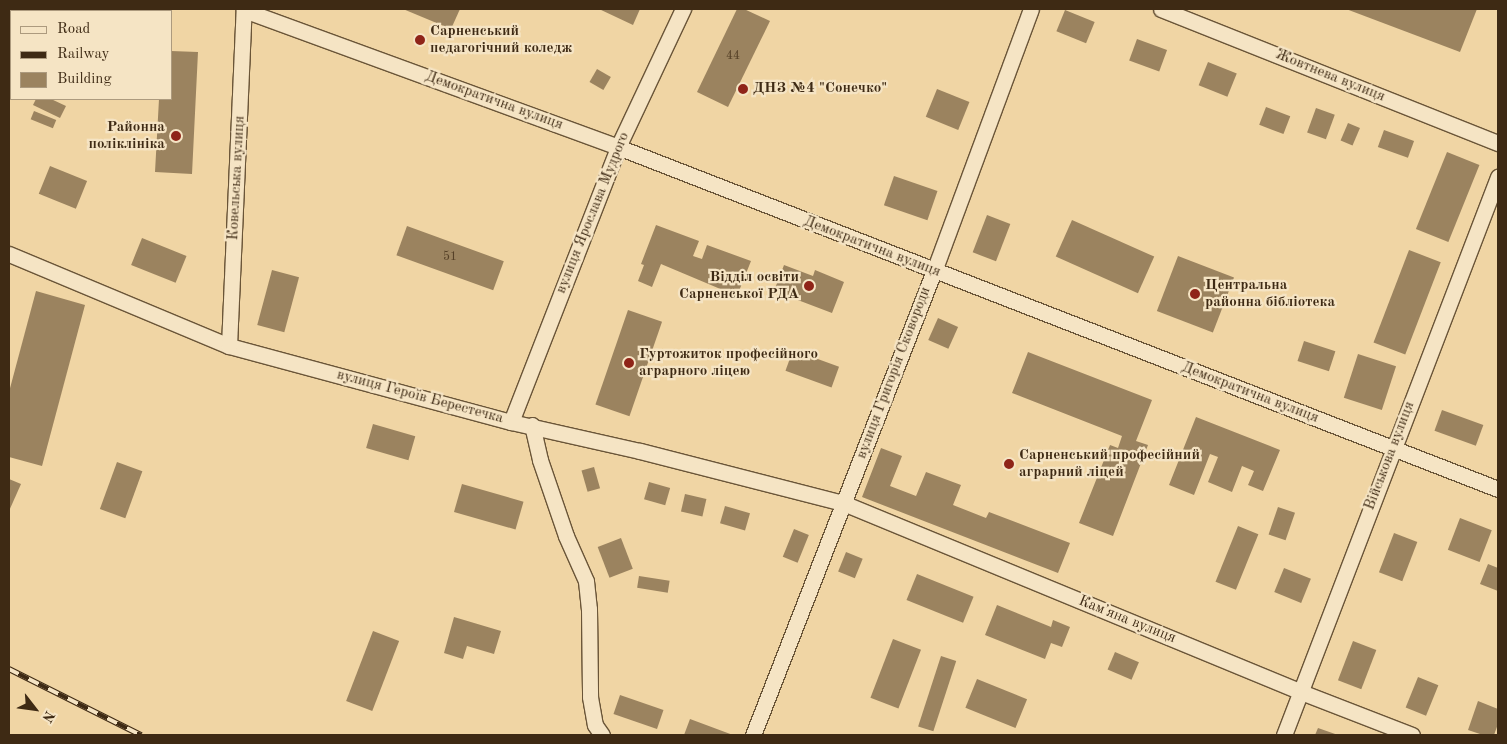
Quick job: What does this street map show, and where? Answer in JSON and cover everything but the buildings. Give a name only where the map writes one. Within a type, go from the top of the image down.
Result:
[{"type":"street","name":"Демократична вулиця","points":[[244,9],[618,146],[934,271],[1498,489]]},
{"type":"street","name":"Ковельська вулиця","points":[[229,346],[244,9]]},
{"type":"street","name":"вулиця Ярослава Мудрого","points":[[510,422],[618,146],[683,9]]},
{"type":"street","name":"вулиця Григорія Сковороди","points":[[753,735],[934,271],[1031,9]]},
{"type":"street","name":"Жовтнева вулиця","points":[[1161,9],[1498,143]]},
{"type":"street","name":"Військова вулиця","points":[[1284,735],[1392,448],[1498,177]]},
{"type":"street","name":"вулиця Героїв Берестечка","points":[[9,254],[229,346],[510,422],[532,425],[843,503]]},
{"type":"street","points":[[532,425],[540,460],[566,536],[586,581],[589,609],[590,697],[595,725],[602,735]]},
{"type":"street","name":"Камʼяна вулиця","points":[[843,503],[1300,692],[1412,735]]},
{"type":"railway","points":[[9,669],[141,735]]},
{"type":"place","name":"Сарненський педагогічний коледж","points":[[420,40]]},
{"type":"place","name":"ДНЗ №4 \"Сонечко\"","points":[[743,89]]},
{"type":"place","name":"Районна поліклініка","points":[[176,136]]},
{"type":"place","name":"Відділ освіти Сарненської РДА","points":[[809,286]]},
{"type":"place","name":"Центральна районна бібліотека","points":[[1195,294]]},
{"type":"place","name":"Гуртожиток професійного аграрного ліцею","points":[[629,363]]},
{"type":"place","name":"Сарненський професійний аграрний ліцей","points":[[1009,464]]}]
